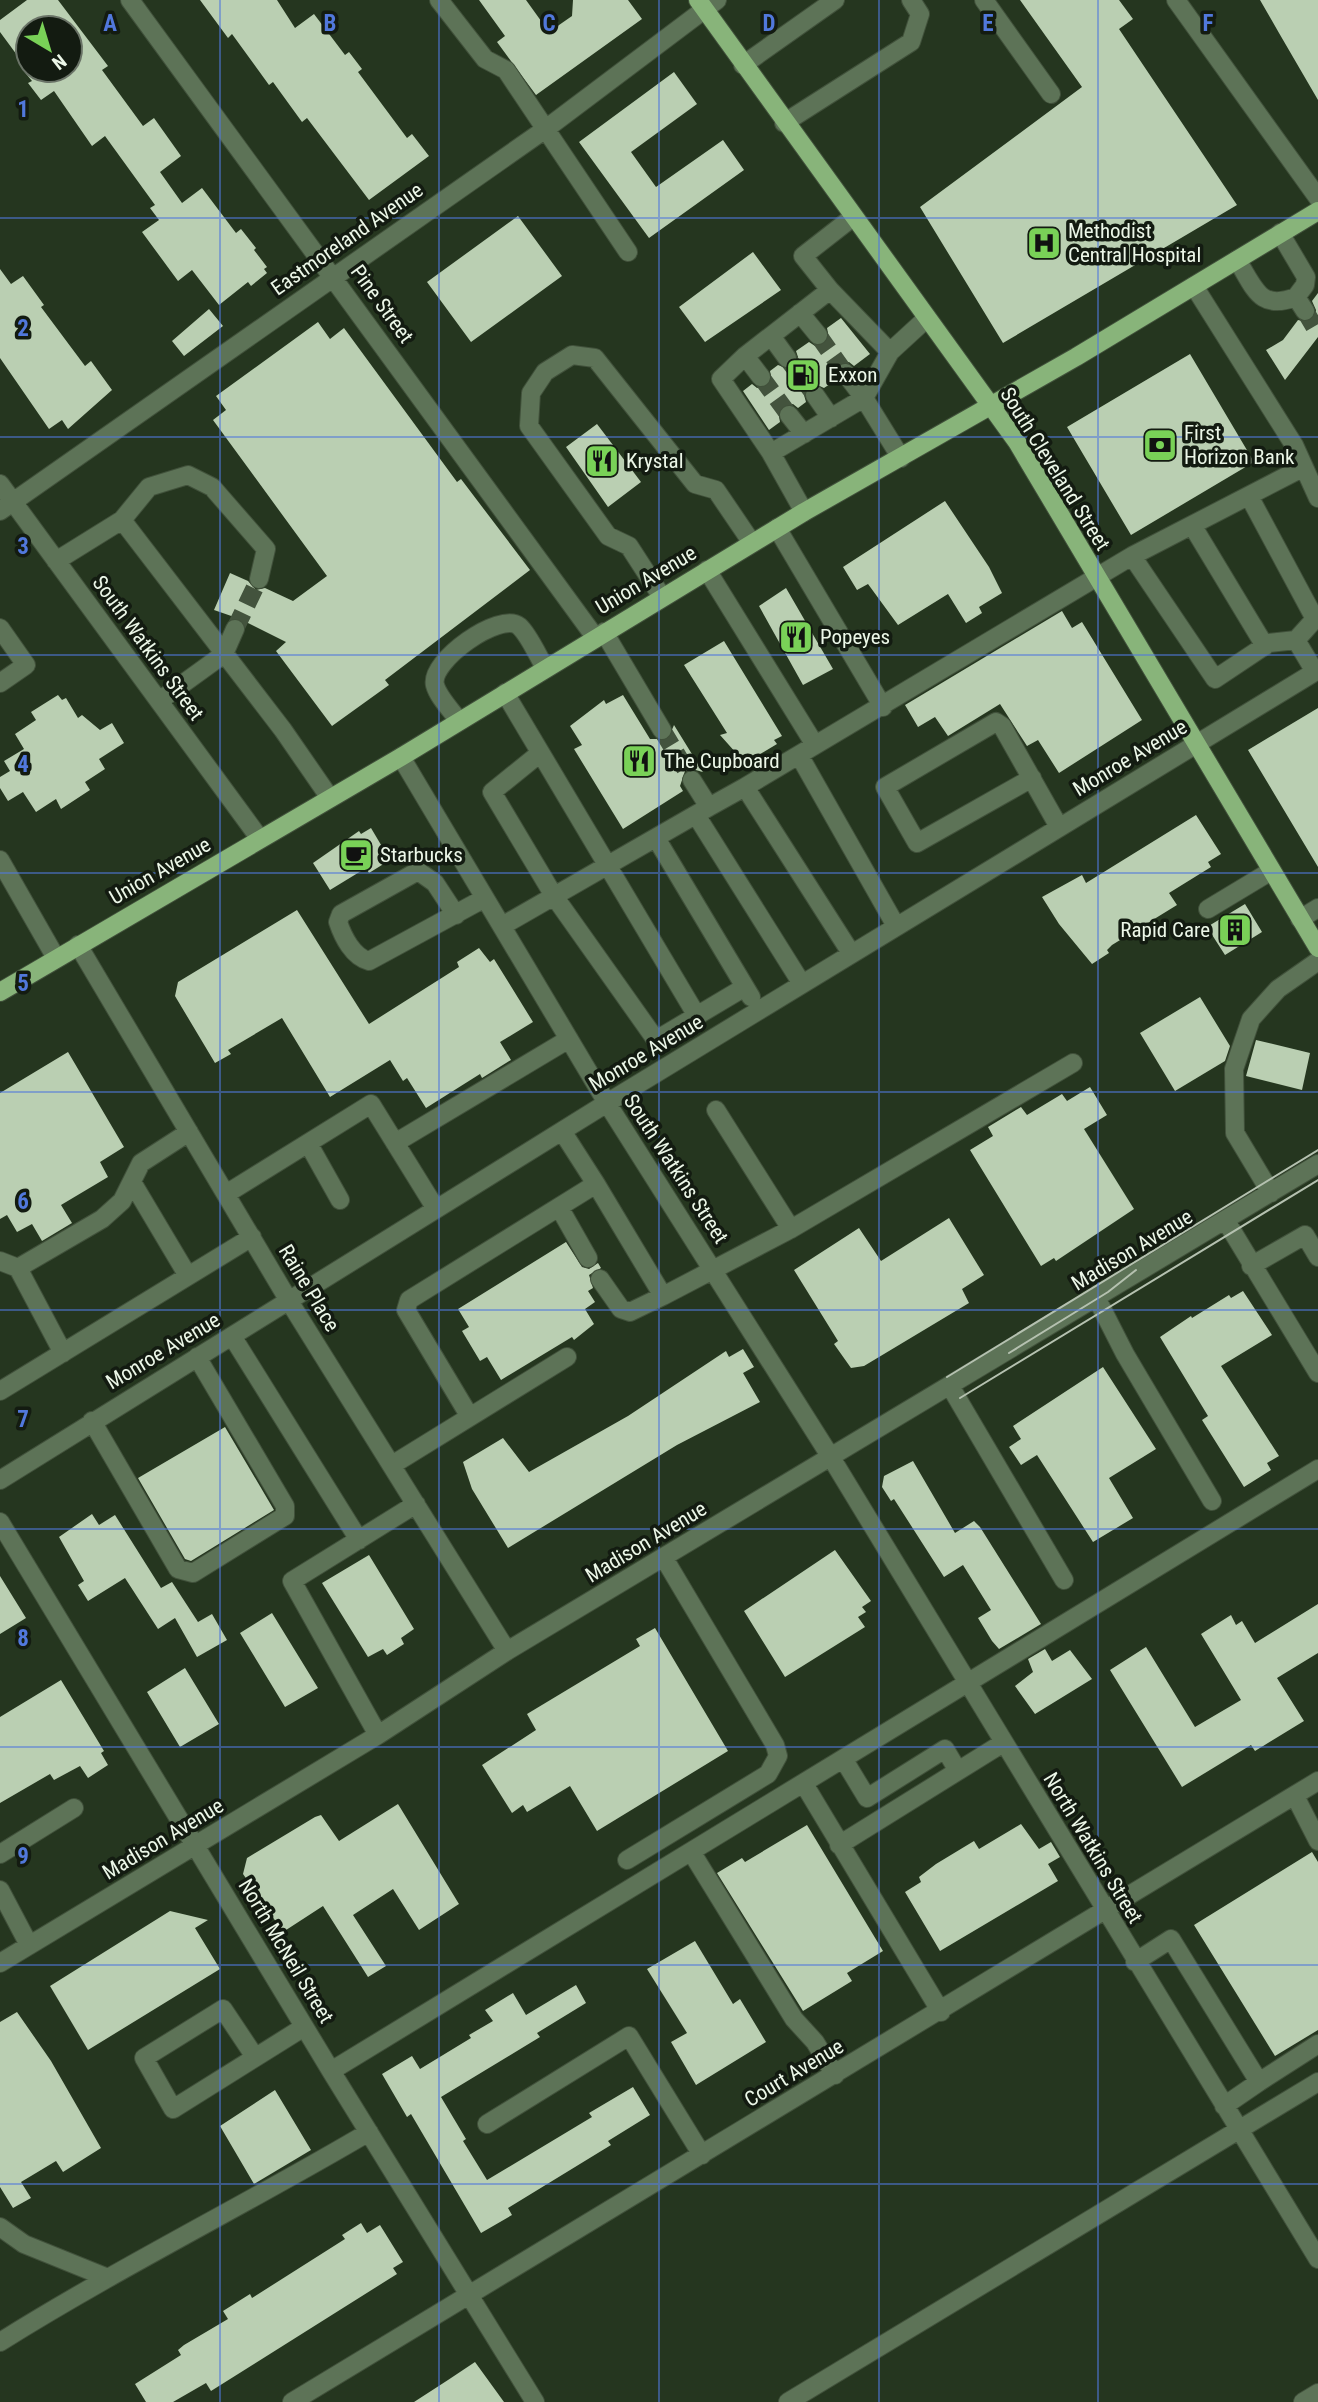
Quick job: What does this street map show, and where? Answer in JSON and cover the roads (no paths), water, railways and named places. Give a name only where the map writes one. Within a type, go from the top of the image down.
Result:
[{"type":"main road","name":"South Cleveland Street","points":[[707,3],[743,65],[1017,442],[1195,747],[1318,948]]},
{"type":"main road","name":"Union Avenue","points":[[0,992],[401,757],[599,634],[804,512],[901,458],[1318,211]]},
{"type":"street","name":"Pine Street","points":[[130,0],[599,634],[662,730]]},
{"type":"street","points":[[439,0],[485,59],[506,70],[628,252]]},
{"type":"street","points":[[743,65],[835,0]]},
{"type":"street","points":[[784,123],[911,42],[920,15],[911,0]]},
{"type":"street","points":[[984,0],[1051,94]]},
{"type":"street","points":[[1176,0],[1318,198]]},
{"type":"street","name":"Eastmoreland Avenue","points":[[6,507],[333,275],[547,128],[707,3]]},
{"type":"street","points":[[853,217],[803,256],[830,290],[890,352]]},
{"type":"street","points":[[1237,260],[1263,298],[1278,304],[1301,304],[1306,277],[1280,233]]},
{"type":"street","points":[[1194,286],[1294,445],[1317,492]]},
{"type":"street","points":[[804,512],[771,453],[721,379],[745,356],[830,290]]},
{"type":"street","points":[[800,313],[818,335]]},
{"type":"street","points":[[771,453],[864,398],[890,352],[927,318]]},
{"type":"street","points":[[771,336],[787,358]]},
{"type":"street","points":[[662,597],[629,546],[608,536],[528,426],[531,393],[545,372],[572,355],[595,358],[695,484],[716,490],[752,543]]},
{"type":"street","points":[[745,356],[761,377]]},
{"type":"street","points":[[845,373],[864,398],[901,458]]},
{"type":"street","points":[[815,395],[831,418]]},
{"type":"street","points":[[789,415],[804,434]]},
{"type":"street","points":[[502,926],[883,707],[1132,556],[1304,467]]},
{"type":"street","points":[[56,561],[122,520],[149,487],[188,475],[212,487],[266,549],[260,579]]},
{"type":"street","name":"South Watkins Street","points":[[0,484],[6,507],[56,561],[260,839]]},
{"type":"street","points":[[1132,556],[1215,679],[1265,646],[1296,640],[1315,619],[1249,496]]},
{"type":"street","points":[[122,520],[330,798]]},
{"type":"street","points":[[1192,525],[1265,646]]},
{"type":"street","points":[[777,528],[883,707]]},
{"type":"street","points":[[707,570],[815,745]]},
{"type":"street","points":[[459,722],[435,685],[436,672],[443,660],[496,623],[508,622],[519,626],[545,668]]},
{"type":"street","points":[[0,628],[26,665],[0,683]]},
{"type":"street","points":[[159,701],[224,654],[235,629]]},
{"type":"street","points":[[1296,640],[1316,671]]},
{"type":"street","name":"Monroe Avenue","points":[[0,1480],[851,953],[1195,747],[1316,671]]},
{"type":"street","points":[[505,693],[696,1016]]},
{"type":"street","points":[[1032,778],[918,843],[885,787],[996,722],[1002,726],[1032,778],[1059,827]]},
{"type":"street","points":[[540,754],[492,792],[554,896],[656,1040],[746,987]]},
{"type":"street","points":[[799,755],[896,926]]},
{"type":"street","name":"South Watkins Street","points":[[401,757],[607,1103],[832,1459]]},
{"type":"street","points":[[692,780],[703,811],[802,984]]},
{"type":"street","points":[[745,787],[851,953]]},
{"type":"street","points":[[656,838],[760,1010]]},
{"type":"street","points":[[0,860],[57,958]]},
{"type":"street","points":[[456,915],[435,883],[418,871],[341,914],[338,922],[347,942],[362,959],[369,961],[456,915],[485,898]]},
{"type":"street","points":[[1208,909],[1271,871]]},
{"type":"street","points":[[1300,919],[1318,908]]},
{"type":"street","name":"Raine Place","points":[[78,945],[289,1301],[507,1651]]},
{"type":"street","points":[[1271,1193],[1235,1133],[1234,1069],[1251,1019],[1278,989],[1318,961]]},
{"type":"street","points":[[395,1143],[569,1039]]},
{"type":"street","points":[[600,1279],[621,1309],[630,1312],[791,1229],[1073,1063]]},
{"type":"street","points":[[226,1194],[371,1104],[436,1209]]},
{"type":"street","points":[[716,1110],[791,1229]]},
{"type":"street","points":[[562,1131],[663,1296]]},
{"type":"street","points":[[18,1268],[102,1219],[122,1201],[141,1163],[189,1132]]},
{"type":"street","points":[[308,1143],[340,1200]]},
{"type":"street","name":"Madison Avenue","points":[[0,1963],[378,1735],[507,1651],[832,1459],[1318,1164]]},
{"type":"street","points":[[132,1182],[188,1276]]},
{"type":"street","points":[[470,1417],[405,1310],[409,1300],[596,1184]]},
{"type":"street","points":[[559,1207],[588,1258]]},
{"type":"street","points":[[1226,1221],[1318,1373]]},
{"type":"street","points":[[1251,1266],[1305,1235],[1318,1257]]},
{"type":"street","points":[[0,1391],[252,1237]]},
{"type":"street","points":[[0,1261],[18,1268],[62,1353]]},
{"type":"street","points":[[1097,1298],[1125,1354],[1212,1501]]},
{"type":"street","points":[[232,1336],[359,1540]]},
{"type":"street","points":[[92,1421],[178,1569],[193,1573],[215,1562],[285,1516],[285,1506],[197,1357]]},
{"type":"street","points":[[392,1465],[567,1357]]},
{"type":"street","points":[[950,1386],[1064,1580]]},
{"type":"street","name":"North Watkins Street","points":[[832,1459],[1105,1913],[1318,2259]]},
{"type":"street","points":[[331,2071],[968,1685],[1318,1469]]},
{"type":"street","points":[[378,1735],[292,1581],[416,1504]]},
{"type":"street","name":"North McNeil Street","points":[[0,1522],[197,1845],[304,2027],[536,2402]]},
{"type":"street","points":[[627,1860],[768,1774],[778,1756],[773,1741],[664,1558]]},
{"type":"street","points":[[839,1845],[1003,1743]]},
{"type":"street","points":[[844,1760],[867,1798],[945,1749],[958,1771]]},
{"type":"street","name":"Court Avenue","points":[[292,2402],[1105,1913],[1318,1781]]},
{"type":"street","points":[[804,1784],[940,2012]]},
{"type":"street","points":[[1294,1796],[1318,1841]]},
{"type":"street","points":[[0,1854],[74,1808]]},
{"type":"street","points":[[692,1853],[794,2019],[815,2042],[835,2075]]},
{"type":"street","points":[[0,1890],[29,1945]]},
{"type":"street","points":[[1135,1962],[1171,1939],[1259,2081]]},
{"type":"street","points":[[255,2057],[223,2009],[144,2058],[173,2109],[304,2027]]},
{"type":"street","points":[[488,2124],[629,2036],[702,2155]]},
{"type":"street","points":[[1223,2106],[1318,2044]]},
{"type":"street","points":[[788,2402],[1318,2082]]},
{"type":"street","points":[[0,2342],[108,2278],[369,2132]]},
{"type":"street","points":[[0,2227],[24,2244],[108,2278]]},
{"type":"street","points":[[1303,2402],[1318,2393]]},
{"type":"tunnel","points":[[1305,311],[1318,333]]},
{"type":"tunnel","points":[[818,335],[845,373]]},
{"type":"tunnel","points":[[787,358],[815,395]]},
{"type":"tunnel","points":[[761,377],[789,415]]},
{"type":"tunnel","points":[[235,629],[259,579]]},
{"type":"tunnel","points":[[662,730],[692,780]]},
{"type":"tram line","points":[[947,1377],[1318,1150]]},
{"type":"tram line","points":[[960,1398],[1318,1180]]},
{"type":"tram line","points":[[1009,1353],[1108,1292],[1136,1270]]},
{"type":"place","name":"Methodist Central Hospital","points":[[1044,243]]},
{"type":"place","name":"Exxon","points":[[803,375]]},
{"type":"place","name":"First Horizon Bank","points":[[1160,445]]},
{"type":"place","name":"Krystal","points":[[602,461]]},
{"type":"place","name":"Popeyes","points":[[796,637]]},
{"type":"place","name":"The Cupboard","points":[[639,761]]},
{"type":"place","name":"Starbucks","points":[[356,855]]},
{"type":"place","name":"Rapid Care","points":[[1235,930]]}]
